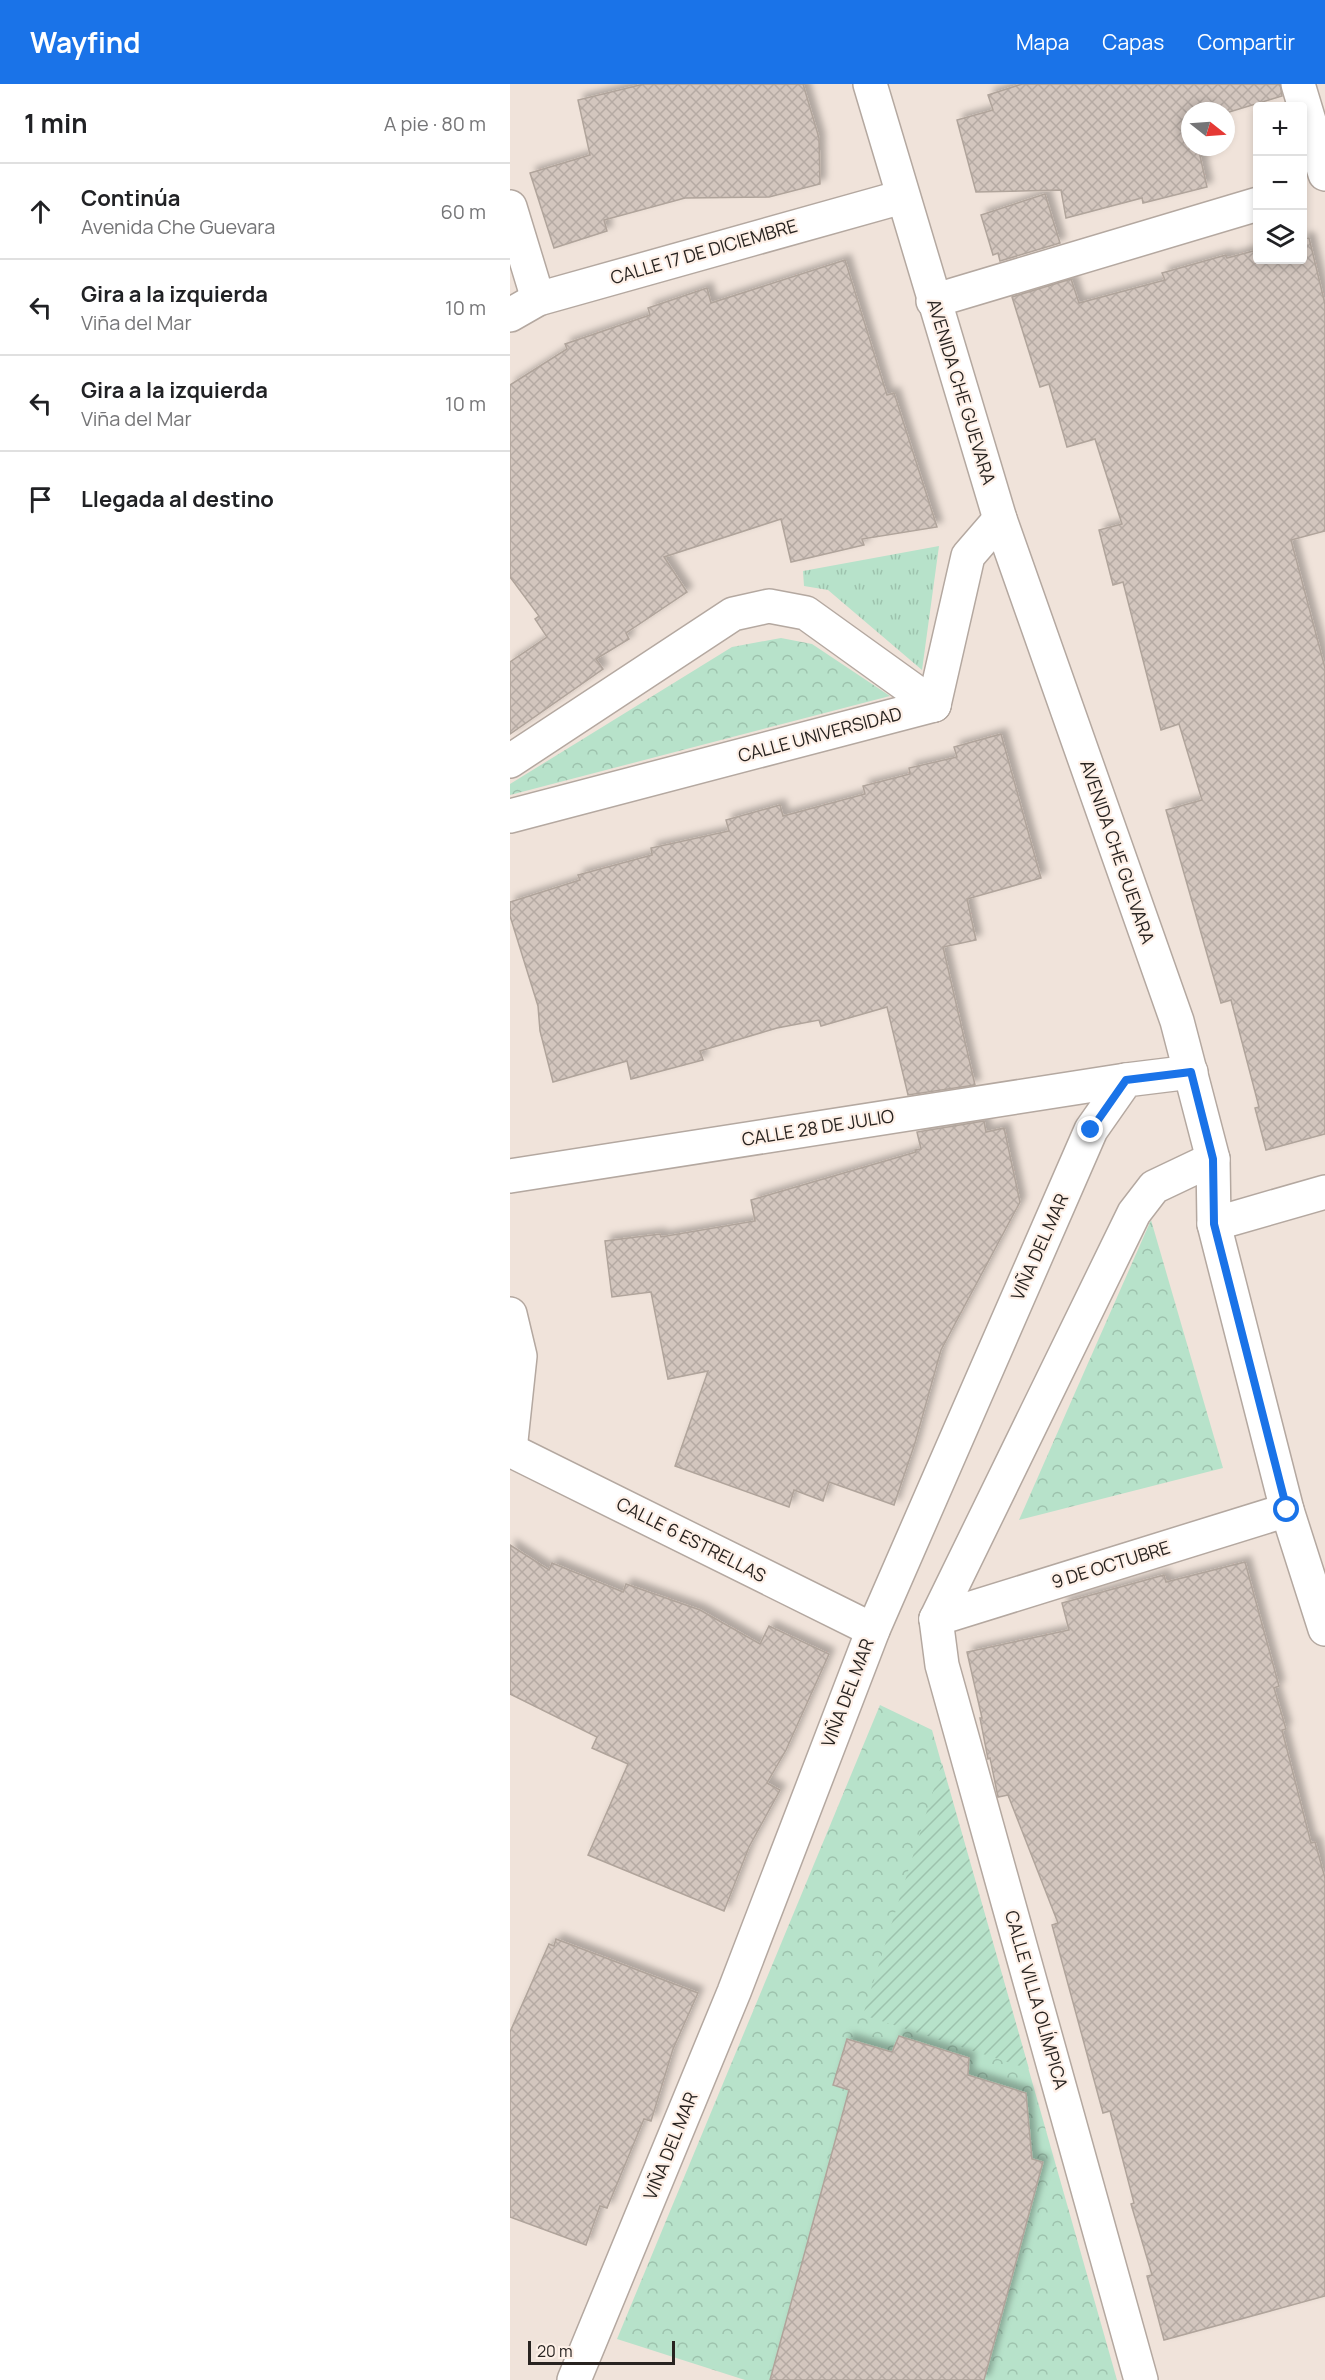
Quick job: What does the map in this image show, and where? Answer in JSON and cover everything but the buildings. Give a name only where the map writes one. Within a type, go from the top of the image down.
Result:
[{"type":"street","name":"AVENIDA CHE GUEVARA","points":[[870,84],[1000,519],[1177,1021],[1213,1159],[1214,1224],[1287,1510],[1325,1629]]},
{"type":"street","points":[[1298,84],[1325,174]]},
{"type":"street","points":[[1307,189],[1325,184]]},
{"type":"street","name":"CALLE 17 DE DICIEMBRE","points":[[510,315],[538,299],[902,197]]},
{"type":"street","points":[[933,301],[1253,205]]},
{"type":"street","points":[[510,207],[538,299]]},
{"type":"street","points":[[510,761],[733,614],[769,606],[806,613],[934,705],[968,556],[1000,519]]},
{"type":"street","name":"CALLE UNIVERSIDAD","points":[[510,816],[934,705]]},
{"type":"street","points":[[1126,1080],[1191,1072]]},
{"type":"street","name":"CALLE 28 DE JULIO","points":[[510,1176],[1126,1080]]},
{"type":"street","name":"VIÑA DEL MAR","points":[[574,2380],[734,1992],[873,1630],[1091,1130],[1126,1080]]},
{"type":"street","points":[[936,1619],[1134,1214],[1154,1187],[1213,1159]]},
{"type":"street","points":[[1214,1224],[1325,1192]]},
{"type":"street","points":[[510,1314],[520,1356],[510,1450]]},
{"type":"street","name":"CALLE 6 ESTRELLAS","points":[[510,1450],[873,1630]]},
{"type":"street","name":"9 DE OCTUBRE","points":[[936,1619],[1287,1510]]},
{"type":"street","name":"CALLE VILLA OLÍMPICA","points":[[936,1619],[942,1665],[1142,2380]]},
{"type":"green space","points":[[939,546],[922,670],[828,590],[804,586],[803,571]]},
{"type":"green space","points":[[781,638],[812,644],[890,696],[510,795],[510,784],[732,647]]},
{"type":"green space","points":[[1151,1220],[1223,1468],[1019,1520]]},
{"type":"green space","points":[[880,1705],[932,1730],[1117,2380],[745,2380],[617,2339]]},
{"type":"green space","points":[[942,1763],[1029,2069],[863,2015]]},
{"type":"route","points":[[1091,1130],[1126,1080],[1191,1072],[1213,1159],[1214,1224],[1287,1510]]}]
